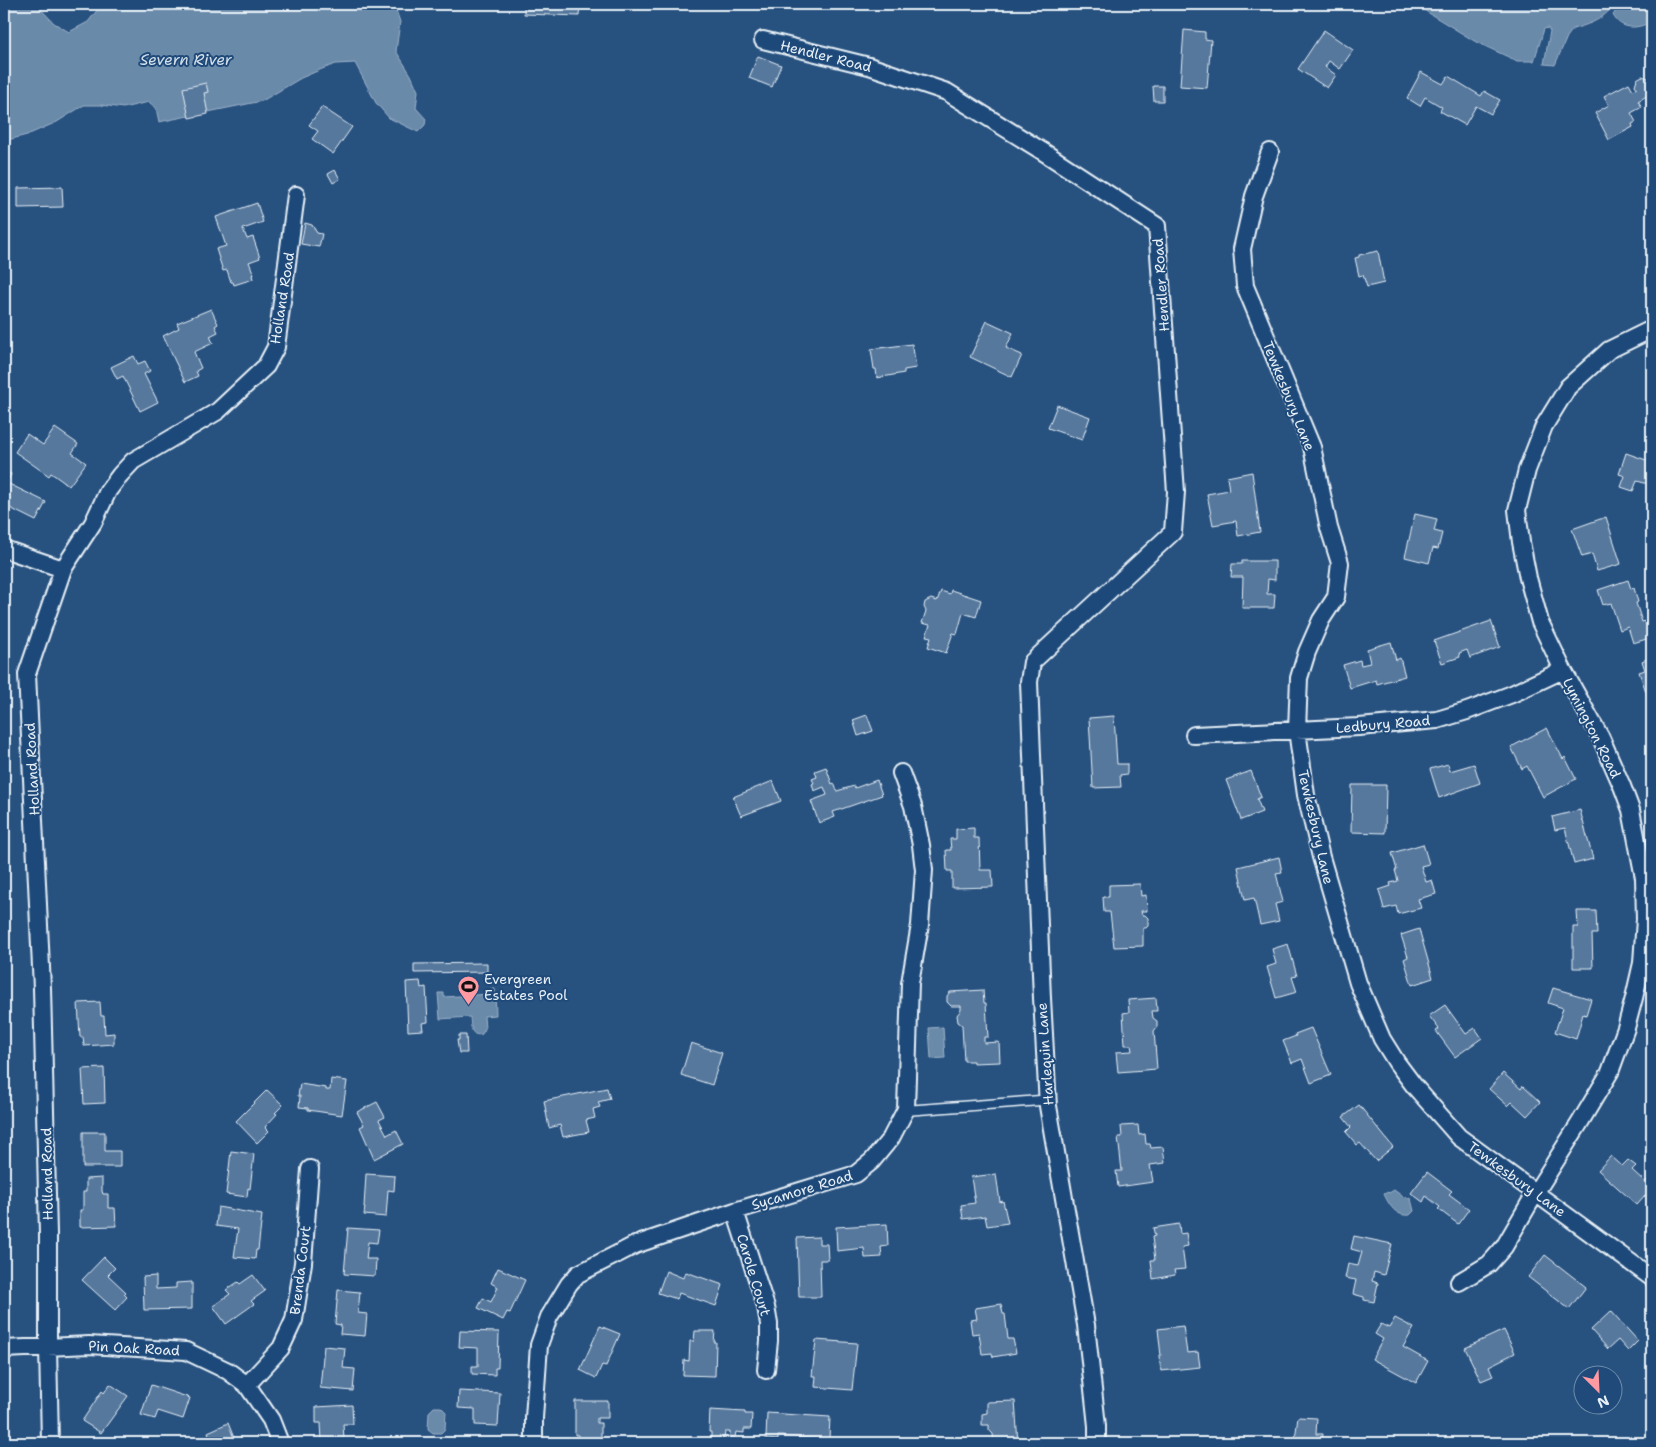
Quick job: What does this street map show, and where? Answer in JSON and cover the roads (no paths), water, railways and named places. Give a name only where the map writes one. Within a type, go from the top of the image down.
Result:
[{"type":"street","name":"Hendler Road","points":[[764,40],[869,66],[947,92],[1157,226],[1176,492],[1173,532],[1032,662]]},
{"type":"street","name":"Tewkesbury Lane","points":[[1270,152],[1254,196],[1242,249],[1245,286],[1312,446],[1329,528],[1340,563],[1336,598],[1317,628],[1306,652],[1299,678],[1297,730],[1306,795],[1348,955],[1369,1012],[1382,1039],[1415,1087],[1460,1137],[1652,1278]]},
{"type":"street","name":"Holland Road","points":[[50,1443],[48,1234],[42,988],[27,674],[63,569],[93,523],[108,491],[120,475],[133,461],[218,410],[266,366],[276,347],[296,195]]},
{"type":"street","name":"Lymington Road","points":[[1459,1282],[1489,1264],[1504,1247],[1610,1072],[1626,1028],[1642,963],[1645,919],[1642,865],[1631,810],[1601,738],[1563,670],[1540,622],[1528,578],[1517,510],[1526,470],[1544,426],[1568,387],[1609,350],[1652,329]]},
{"type":"street","points":[[4,549],[63,569]]},
{"type":"street","name":"Harlequin Lane","points":[[1032,662],[1029,682],[1047,1100],[1086,1325],[1097,1426],[1097,1443]]},
{"type":"street","name":"Ledbury Road","points":[[1194,735],[1402,724],[1437,720],[1467,712],[1512,694],[1563,670]]},
{"type":"street","name":"Sycamore Road","points":[[534,1443],[539,1345],[549,1317],[569,1284],[578,1274],[635,1245],[735,1211],[856,1174],[872,1161],[891,1138],[906,1109],[910,983],[920,925],[924,870],[913,806],[901,773]]},
{"type":"street","name":"Brenda Court","points":[[247,1385],[281,1348],[294,1320],[303,1263],[310,1169]]},
{"type":"street","name":"Carole Court","points":[[735,1211],[766,1306],[769,1324],[766,1370]]},
{"type":"street","name":"Pin Oak Road","points":[[4,1349],[90,1345],[186,1351],[228,1371],[247,1385],[271,1420],[280,1443]]},
{"type":"lane","points":[[906,1109],[1047,1100]]},
{"type":"water","name":"Severn River","points":[[4,4],[36,4],[54,23],[69,32],[88,22],[102,4],[394,4],[400,22],[396,51],[411,75],[418,91],[416,108],[426,119],[425,125],[418,132],[389,118],[376,103],[355,63],[336,64],[322,69],[301,78],[262,101],[159,122],[156,108],[149,102],[123,108],[84,105],[57,122],[27,135],[4,141]]},
{"type":"water","points":[[1414,4],[1615,4],[1597,20],[1573,29],[1567,37],[1555,65],[1544,64],[1550,31],[1548,28],[1544,29],[1534,61],[1517,61],[1476,42]]},
{"type":"water","points":[[1621,4],[1652,4],[1652,21],[1636,27],[1621,24],[1613,15]]},
{"type":"water","name":"Evergreen Estates Pool","points":[[490,989],[495,989],[496,1015],[484,1016],[485,1029],[482,1034],[478,1035],[473,1032],[470,1017],[440,1019],[438,993],[444,993],[444,997],[490,994]]},
{"type":"water","points":[[943,1027],[945,1058],[931,1059],[929,1028]]},
{"type":"water","points":[[1394,1190],[1402,1196],[1411,1199],[1414,1211],[1410,1215],[1397,1212],[1388,1202],[1384,1194]]},
{"type":"water","points":[[434,1407],[441,1407],[446,1412],[445,1429],[441,1433],[433,1433],[428,1429],[429,1412]]},
{"type":"place","name":"Evergreen Estates Pool","points":[[468,1006]]}]
